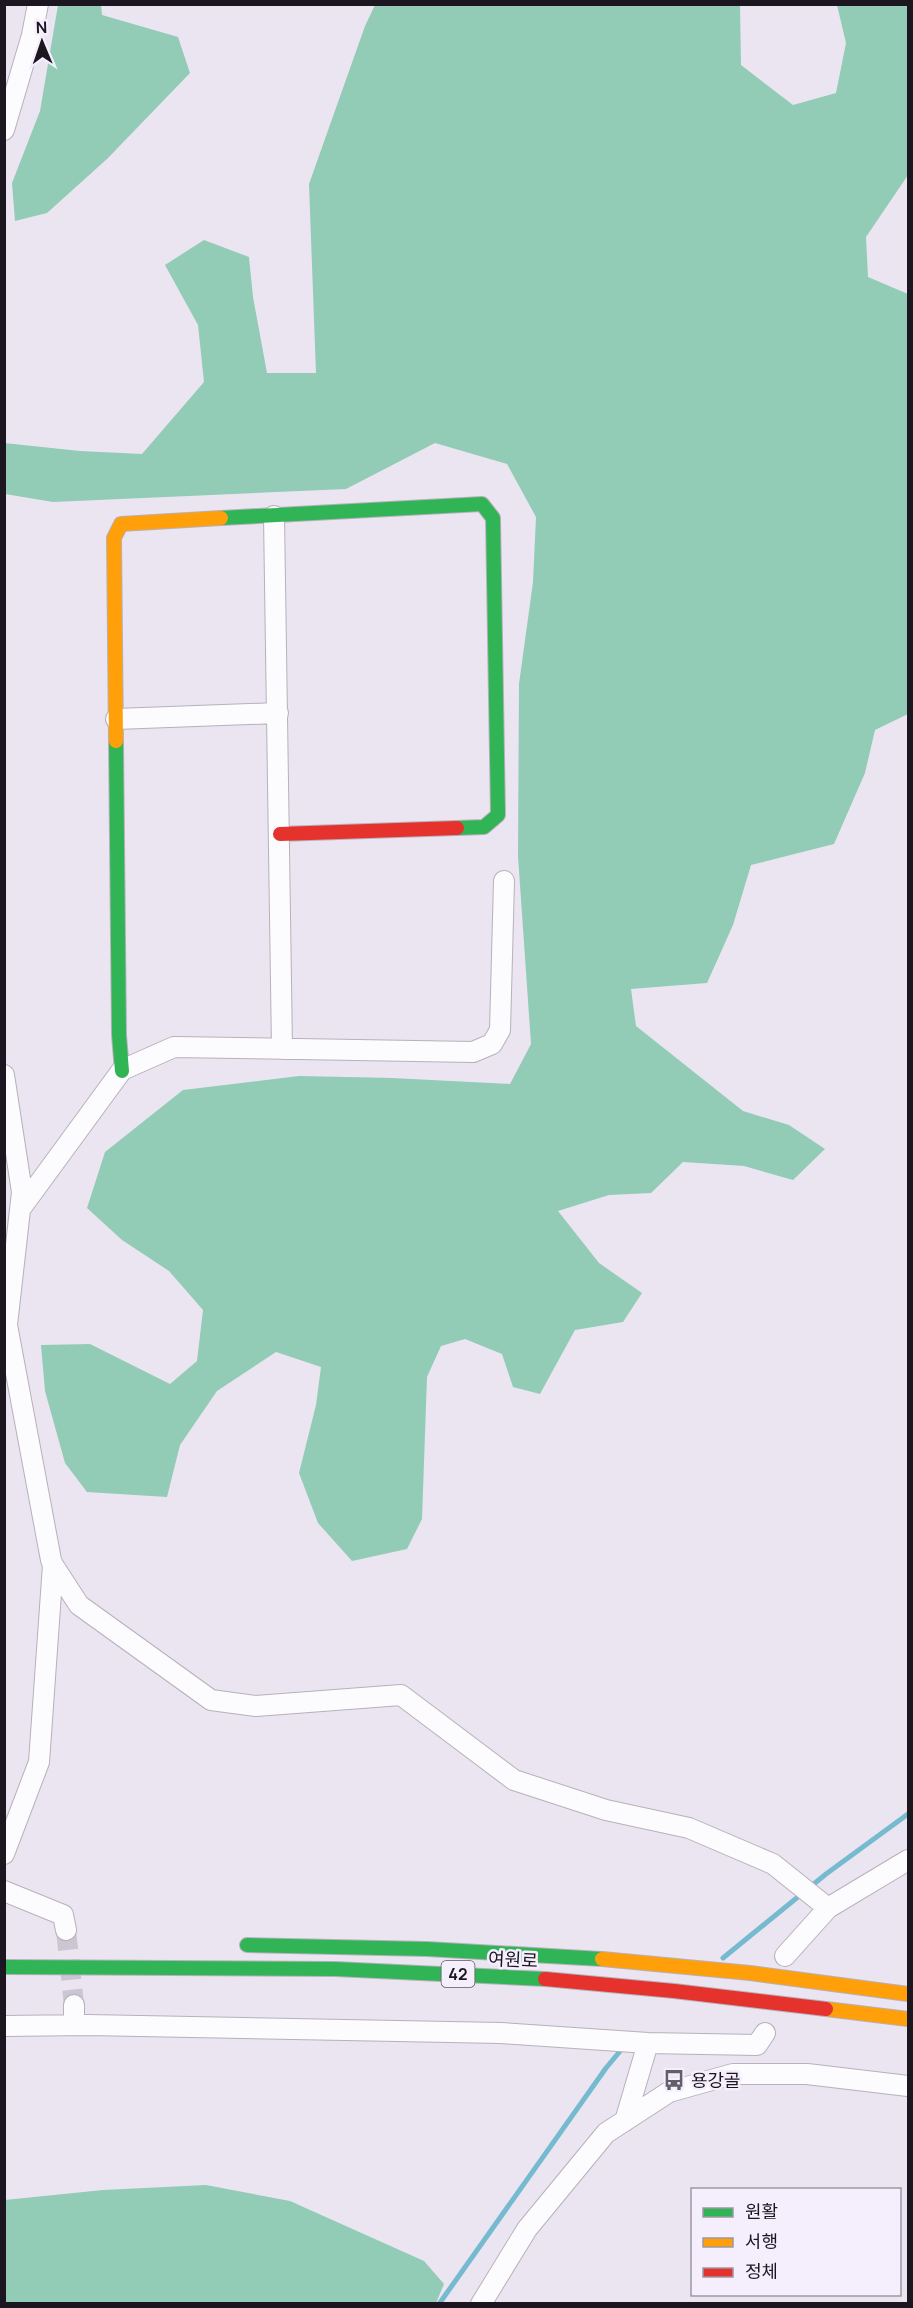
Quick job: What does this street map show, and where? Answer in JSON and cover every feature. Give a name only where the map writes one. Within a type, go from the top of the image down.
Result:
[{"type":"main road","points":[[122,1071],[119,1035],[114,538],[121,524],[482,504],[493,518],[498,815],[484,827],[280,834]]},
{"type":"main road","name":"여원로","points":[[236,1945],[352,1946],[528,1955],[728,1971],[909,1994]]},
{"type":"main road","name":"여원로","points":[[4,1967],[156,1966],[353,1970],[532,1978],[723,1995],[909,2019]]},
{"type":"street","points":[[4,130],[32,35],[38,4]]},
{"type":"street","points":[[274,516],[282,1049]]},
{"type":"street","points":[[116,719],[278,713]]},
{"type":"street","points":[[21,1208],[122,1071],[174,1047],[473,1052],[492,1044],[500,1030],[504,881]]},
{"type":"street","points":[[4,1076],[22,1192],[8,1325],[51,1560],[80,1605],[211,1700],[256,1706],[401,1695],[514,1780],[606,1810],[689,1828],[774,1864],[821,1902]]},
{"type":"street","points":[[4,1854],[39,1762],[53,1565]]},
{"type":"street","points":[[785,1956],[821,1902],[909,1860]]},
{"type":"street","points":[[4,1891],[63,1915],[66,1930]]},
{"type":"street","points":[[74,2005],[74,2025]]},
{"type":"street","points":[[4,2026],[74,2025],[501,2032],[648,2043],[757,2045],[765,2033]]},
{"type":"street","points":[[625,2121],[648,2043]]},
{"type":"street","points":[[481,2304],[528,2229],[606,2133],[669,2092],[733,2074],[807,2074],[909,2086]]},
{"type":"green space","points":[[58,5],[101,5],[102,15],[178,37],[190,73],[107,159],[47,213],[15,221],[12,183],[40,111]]},
{"type":"green space","points":[[375,5],[740,5],[741,65],[793,105],[836,93],[846,43],[837,5],[908,5],[908,175],[866,237],[868,277],[908,294],[908,714],[875,730],[865,773],[834,844],[751,865],[733,925],[707,983],[631,989],[636,1026],[743,1111],[789,1125],[825,1149],[793,1180],[744,1166],[683,1162],[651,1193],[609,1195],[558,1211],[599,1263],[642,1293],[623,1322],[575,1330],[540,1394],[513,1387],[502,1354],[465,1339],[441,1346],[427,1377],[422,1519],[407,1549],[352,1561],[318,1523],[299,1473],[316,1405],[321,1367],[276,1352],[217,1391],[180,1445],[167,1497],[87,1492],[65,1463],[45,1391],[41,1345],[90,1344],[170,1384],[197,1361],[203,1310],[169,1271],[122,1240],[87,1208],[105,1152],[183,1090],[299,1076],[510,1084],[531,1044],[518,856],[519,684],[533,582],[536,517],[507,464],[435,443],[346,489],[53,502],[5,494],[4,443],[80,451],[142,454],[204,382],[198,325],[165,265],[204,240],[249,257],[253,297],[267,373],[316,373],[309,184],[365,26]]},
{"type":"green space","points":[[206,2185],[290,2201],[424,2261],[444,2284],[436,2303],[5,2303],[5,2200],[103,2190]]},
{"type":"waterway","points":[[723,1958],[826,1874],[908,1814]]},
{"type":"waterway","points":[[439,2304],[621,2050]]},
{"type":"tunnel","points":[[66,1930],[74,2005]]},
{"type":"traffic: fast","points":[[221,518],[482,504],[493,518],[498,815],[484,827],[457,828]]},
{"type":"traffic: fast","points":[[116,741],[119,1035],[122,1071]]},
{"type":"traffic: fast","points":[[247,1945],[427,1949],[602,1959]]},
{"type":"traffic: fast","points":[[4,1967],[335,1969],[545,1979]]},
{"type":"traffic: slow","points":[[116,741],[114,538],[121,524],[221,518]]},
{"type":"traffic: slow","points":[[602,1959],[750,1973],[908,1994]]},
{"type":"traffic: slow","points":[[826,2009],[908,2019]]},
{"type":"traffic: jam","points":[[280,834],[457,828]]},
{"type":"traffic: jam","points":[[545,1979],[826,2009]]},
{"type":"place","name":"용강골","points":[[674,2080]]}]
